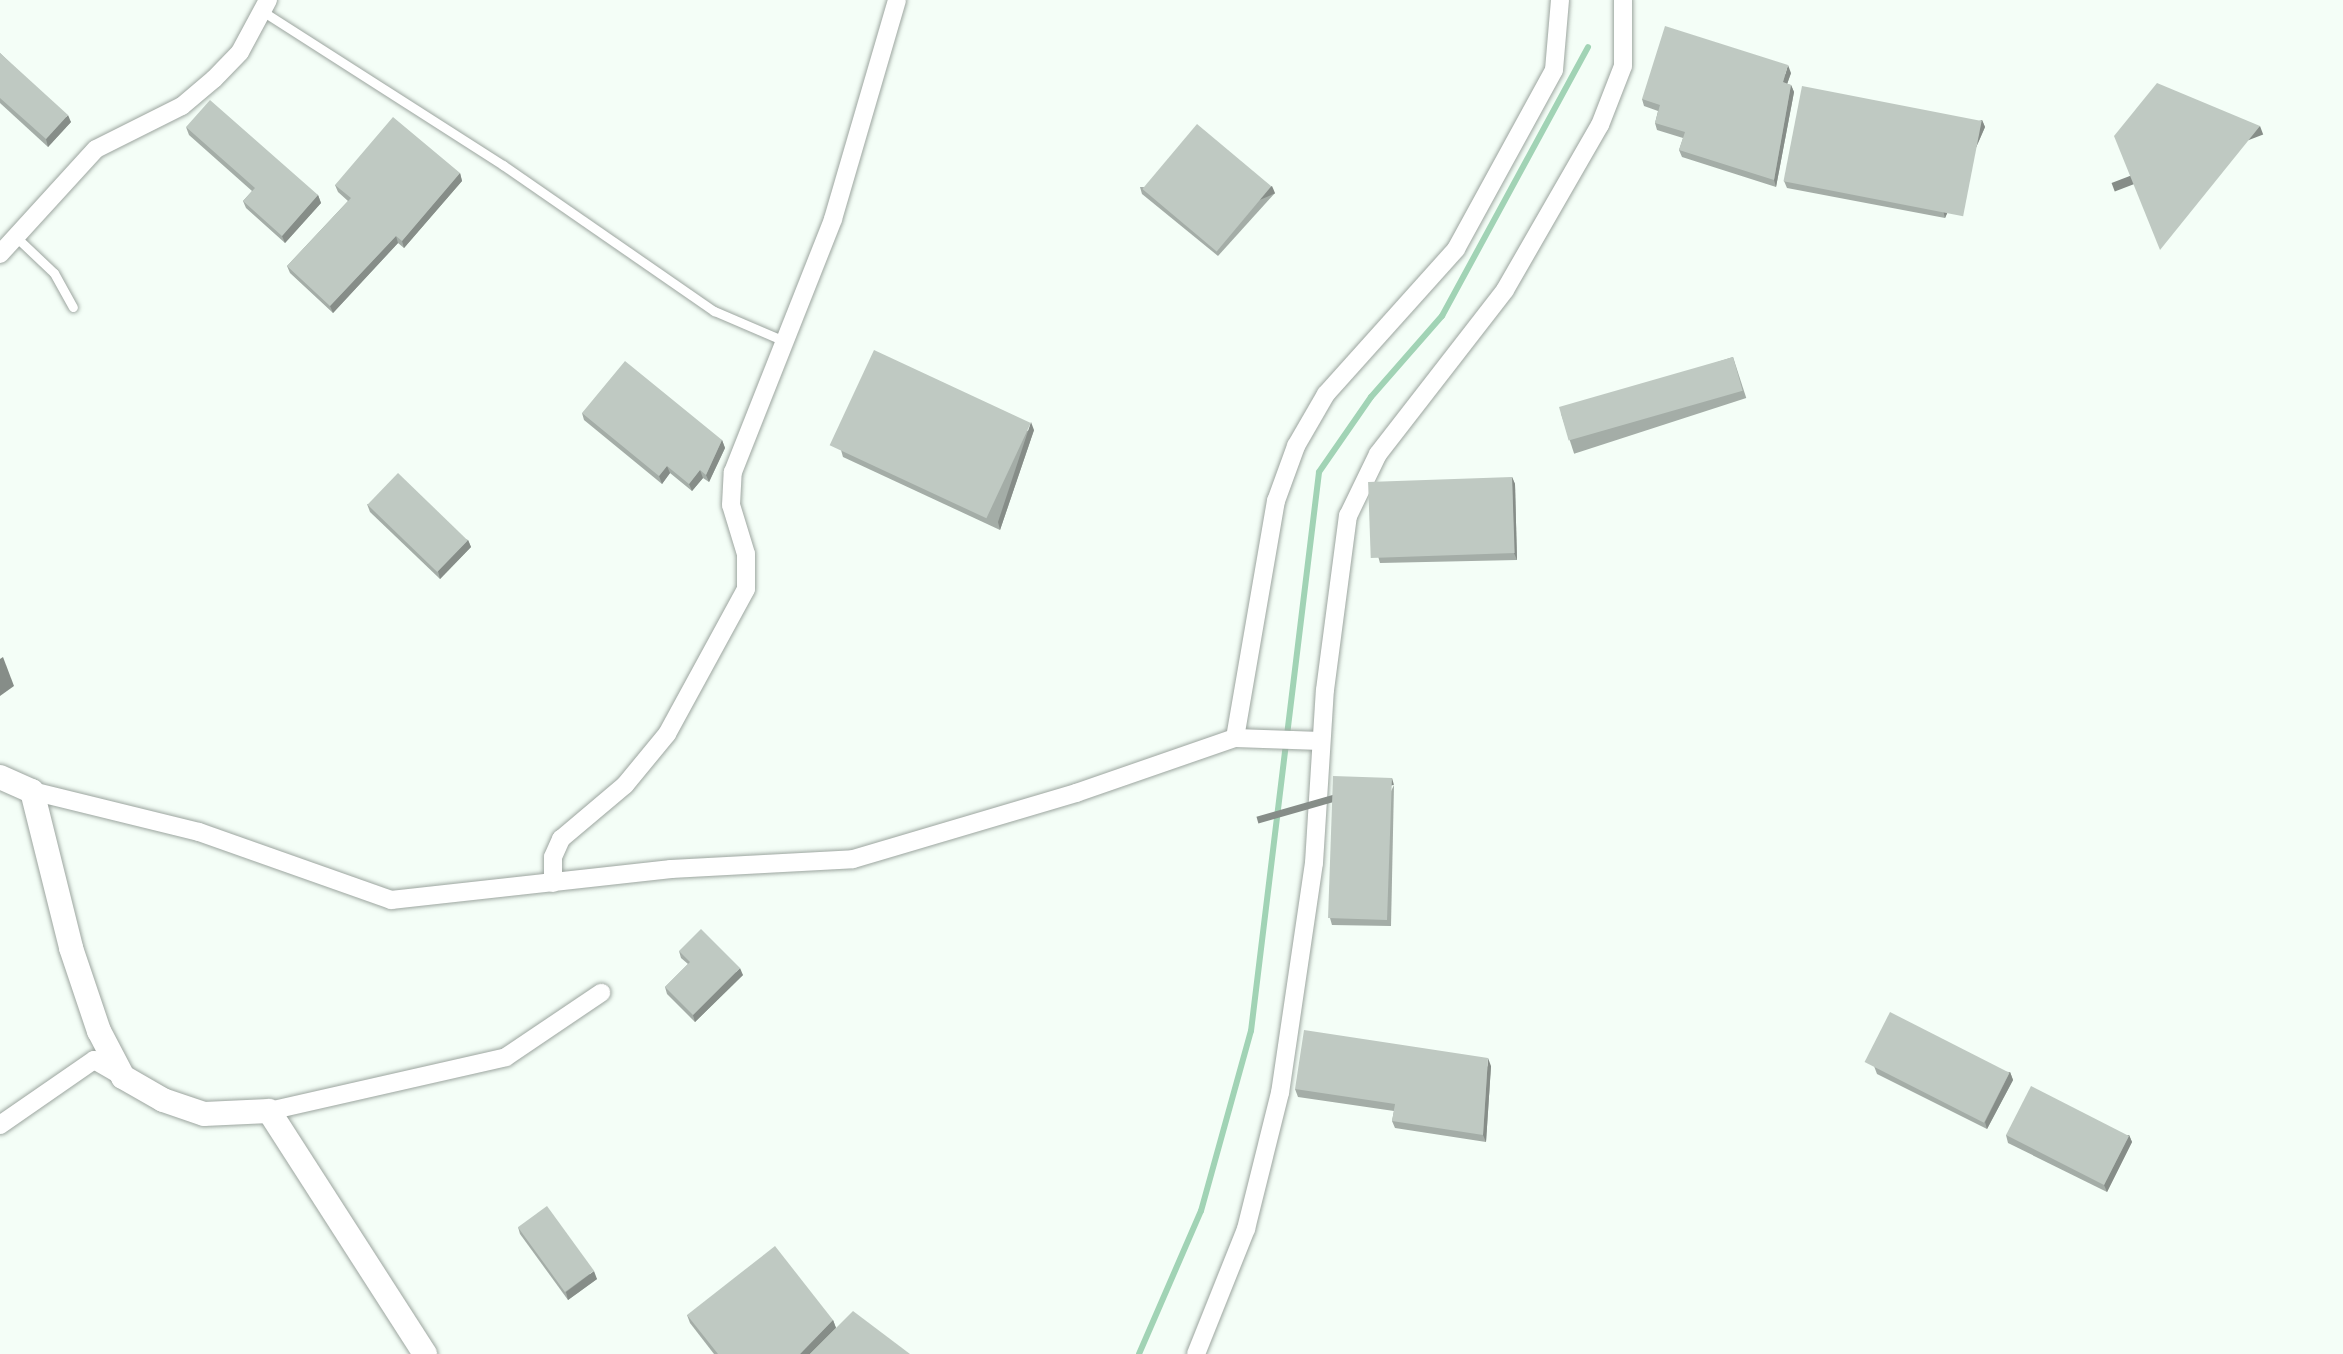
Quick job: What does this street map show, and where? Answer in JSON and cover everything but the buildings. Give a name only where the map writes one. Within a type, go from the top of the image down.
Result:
[{"type":"street","points":[[553,883],[553,857],[561,839],[625,785],[667,734],[702,679],[746,589],[746,554],[731,505],[733,472],[833,219],[897,0]]},
{"type":"street","points":[[1235,738],[1276,501],[1296,446],[1326,394],[1456,249],[1554,70],[1560,0]]},
{"type":"street","points":[[1196,1354],[1237,1255],[1271,1139],[1314,863],[1313,739],[1339,562],[1356,495],[1391,434],[1505,290],[1600,125],[1623,66],[1623,0]]},
{"type":"street","points":[[0,254],[96,149],[182,106],[214,79],[240,52],[265,6]]},
{"type":"street","points":[[0,777],[32,791],[199,832],[391,900],[671,869],[853,859],[1076,793],[1235,738],[1313,739]]},
{"type":"street","points":[[32,791],[71,948],[99,1031],[123,1077]]},
{"type":"street","points":[[0,1125],[94,1060],[163,1100],[204,1114],[269,1111],[506,1057],[601,993]]},
{"type":"street","points":[[269,1111],[425,1354]]},
{"type":"lane","points":[[265,6],[714,311],[784,341]]},
{"type":"lane","points":[[16,237],[54,273],[73,307]]},
{"type":"waterway","points":[[1139,1354],[1201,1211],[1251,1031],[1319,472],[1371,397],[1442,316],[1588,47]]}]
